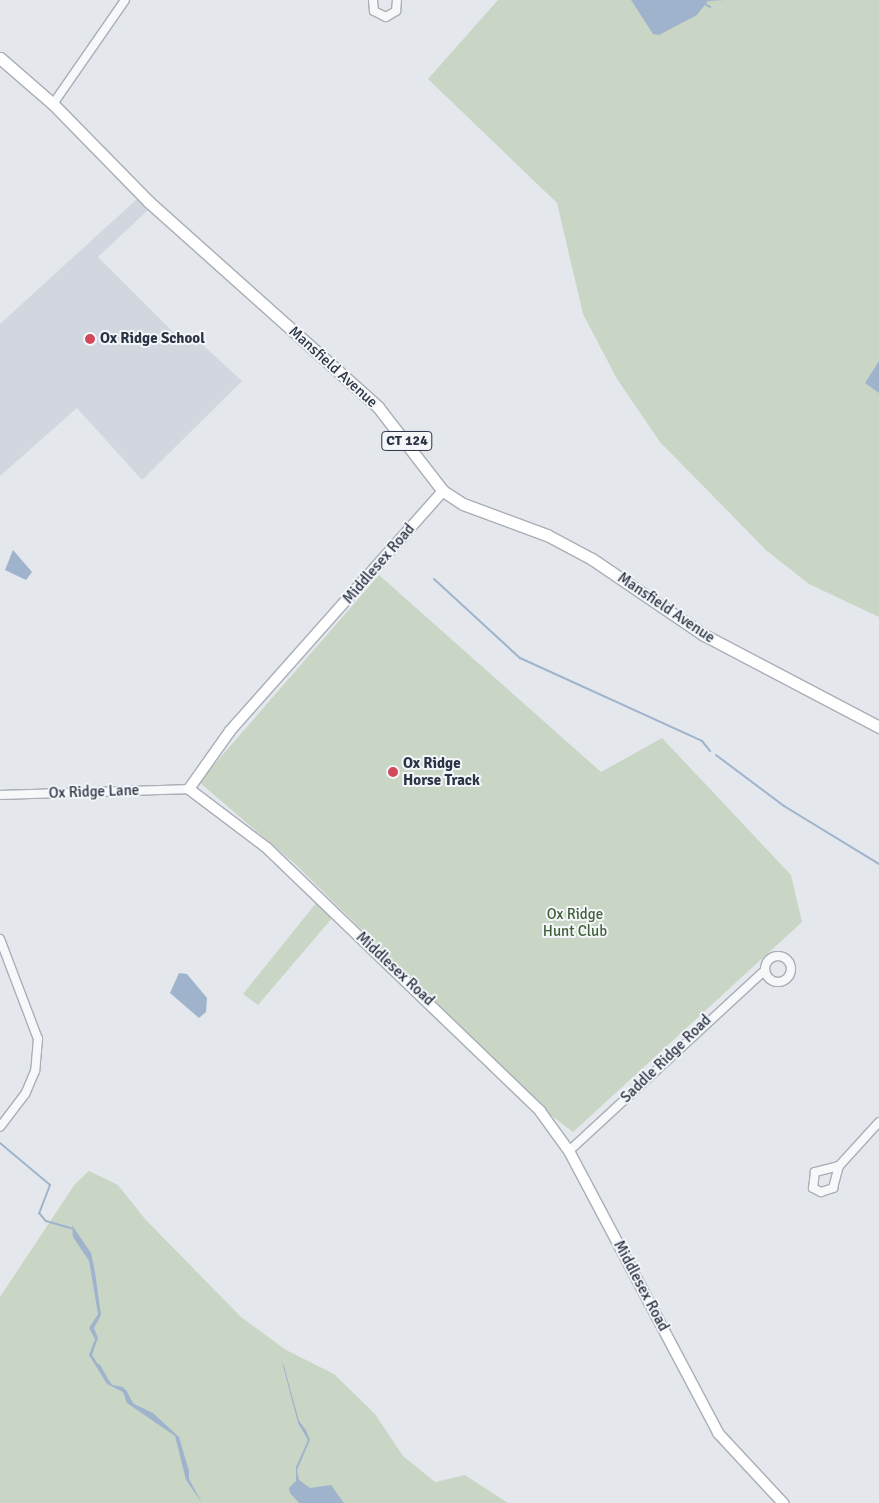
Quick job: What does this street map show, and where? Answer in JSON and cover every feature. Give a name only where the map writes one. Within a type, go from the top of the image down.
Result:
[{"type":"main road","name":"Mansfield Avenue","points":[[0,58],[53,104],[149,202],[378,407],[443,491],[463,504],[547,535],[592,559],[704,636],[879,728]]},
{"type":"main road","name":"Middlesex Road","points":[[443,491],[230,731],[189,789],[267,848],[450,1022],[540,1111],[570,1151],[718,1433],[783,1503]]},
{"type":"street","points":[[53,104],[125,0]]},
{"type":"street","points":[[373,0],[374,11],[384,17],[394,13],[397,0]]},
{"type":"street","name":"Ox Ridge Lane","points":[[0,795],[189,789]]},
{"type":"street","points":[[0,939],[38,1039],[35,1071],[25,1094],[0,1127]]},
{"type":"street","name":"Saddle Ridge Road","points":[[570,1151],[765,970]]},
{"type":"street","points":[[839,1166],[879,1122]]},
{"type":"shaded area","name":"Ox Ridge School","points":[[137,199],[148,210],[98,257],[184,343],[192,335],[242,381],[142,480],[77,408],[0,476],[0,324]]},
{"type":"green space","points":[[498,0],[879,0],[879,617],[809,584],[767,551],[660,442],[617,379],[583,314],[557,203],[428,79]]},
{"type":"green space","name":"Ox Ridge Hunt Club","points":[[379,575],[601,772],[662,738],[791,875],[802,922],[573,1132],[548,1113],[295,864],[199,782]]},
{"type":"green space","points":[[317,902],[333,917],[258,1005],[243,994]]},
{"type":"green space","points":[[89,1171],[118,1185],[145,1219],[241,1317],[286,1350],[334,1374],[375,1414],[403,1456],[435,1482],[465,1475],[508,1503],[0,1503],[0,1297],[75,1184]]},
{"type":"water","points":[[631,0],[725,0],[708,1],[697,15],[659,35],[653,34]]},
{"type":"water","points":[[879,361],[879,393],[865,383]]},
{"type":"water","points":[[13,550],[32,572],[26,580],[5,570]]},
{"type":"water","points":[[179,973],[187,974],[207,998],[206,1012],[199,1018],[170,993]]},
{"type":"water","points":[[72,1225],[91,1253],[95,1272],[101,1315],[94,1328],[98,1338],[92,1355],[112,1385],[123,1387],[134,1404],[153,1413],[179,1437],[189,1471],[189,1479],[202,1503],[186,1480],[175,1436],[127,1403],[123,1392],[107,1384],[89,1355],[95,1339],[89,1328],[98,1314],[89,1261],[73,1237]]},
{"type":"water","points":[[282,1362],[299,1421],[306,1430],[310,1440],[297,1470],[299,1480],[310,1488],[331,1485],[344,1503],[299,1503],[290,1493],[289,1488],[296,1481],[296,1467],[308,1440],[298,1423]]},
{"type":"waterway","points":[[705,4],[710,7]]},
{"type":"waterway","points":[[434,579],[520,658],[702,741],[710,751]]},
{"type":"waterway","points":[[716,755],[784,806],[879,864]]},
{"type":"waterway","points":[[0,1143],[50,1185],[39,1213],[46,1221],[71,1228]]},
{"type":"waterway","points":[[99,1365],[106,1377]]},
{"type":"waterway","points":[[125,1390],[129,1398]]},
{"type":"place","name":"Ox Ridge School","points":[[90,339]]},
{"type":"place","name":"Ox Ridge Horse Track","points":[[393,772]]}]
